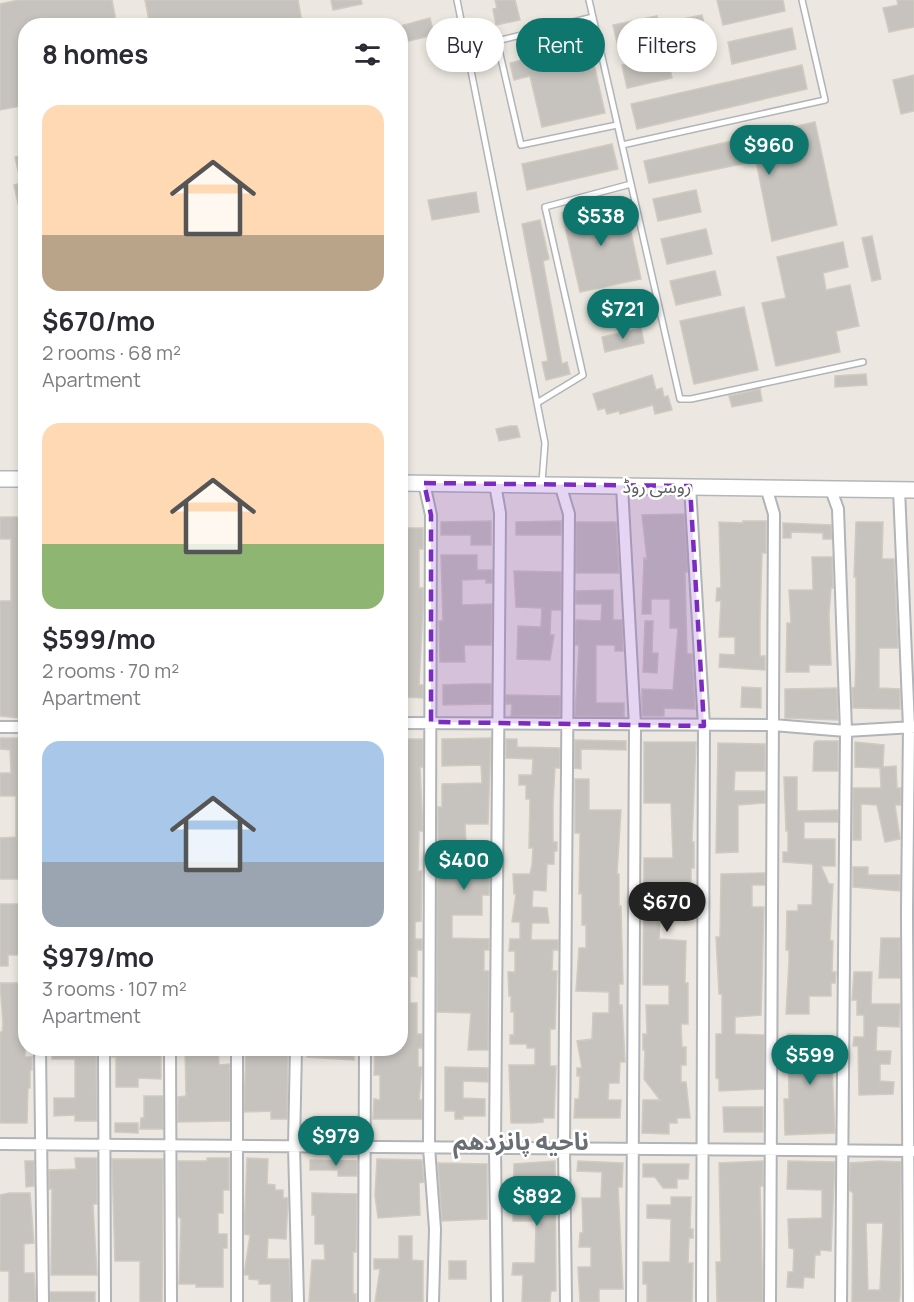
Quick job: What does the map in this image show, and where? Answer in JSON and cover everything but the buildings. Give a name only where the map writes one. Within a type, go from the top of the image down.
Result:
[{"type":"main road","points":[[0,479],[18,479]]},
{"type":"main road","name":"روسی روڈ","points":[[408,483],[830,487],[906,490]]},
{"type":"street","points":[[424,483],[430,515],[429,1147],[435,1229],[433,1302]]},
{"type":"street","points":[[495,484],[500,513],[495,1148],[497,1302]]},
{"type":"street","points":[[561,484],[569,514],[564,1147],[566,1302]]},
{"type":"street","points":[[622,486],[635,725],[632,1302]]},
{"type":"street","points":[[690,486],[704,726],[702,1302]]},
{"type":"street","points":[[766,487],[774,514],[771,1302]]},
{"type":"street","points":[[830,487],[838,509],[846,731],[840,1302]]},
{"type":"street","points":[[906,490],[912,727],[909,1302]]},
{"type":"street","points":[[408,723],[773,725],[846,731],[912,727]]},
{"type":"street","points":[[0,727],[18,727]]},
{"type":"street","points":[[40,1056],[39,1144],[43,1302]]},
{"type":"street","points":[[104,1056],[105,1302]]},
{"type":"street","points":[[170,1056],[171,1302]]},
{"type":"street","points":[[237,1056],[237,1302]]},
{"type":"street","points":[[296,1056],[294,1146],[298,1302]]},
{"type":"street","points":[[364,1302],[365,1056]]},
{"type":"street","points":[[0,1144],[171,1147],[238,1144],[911,1151]]},
{"type":"lane","points":[[457,0],[545,443],[542,484]]},
{"type":"lane","points":[[589,0],[680,399],[691,399],[863,362]]},
{"type":"lane","points":[[622,145],[825,100],[802,0]]},
{"type":"lane","points":[[593,17],[497,40],[521,145],[617,125]]},
{"type":"lane","points":[[537,403],[583,375],[544,207],[631,184]]},
{"type":"highlighted area","points":[[424,483],[690,486],[704,726],[431,722],[431,515]]},
{"type":"district","name":"ناحیه پانزدهم","points":[[521,1140]]}]
